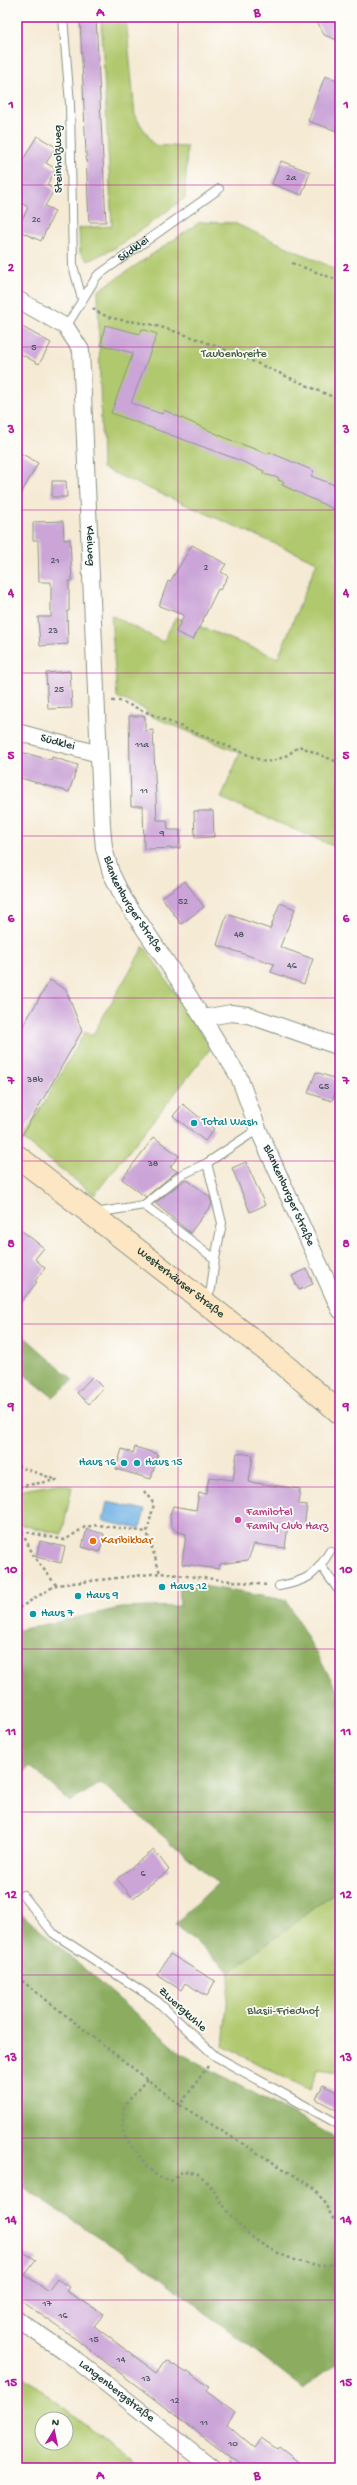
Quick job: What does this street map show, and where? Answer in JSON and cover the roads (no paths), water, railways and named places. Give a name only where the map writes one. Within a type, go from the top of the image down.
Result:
[{"type":"main road","name":"Westerhäuser Straße","points":[[17,1156],[280,1361],[340,1413]]},
{"type":"street","name":"Kleiweg","points":[[17,300],[66,327],[81,350],[102,826]]},
{"type":"street","name":"Südklei","points":[[17,732],[99,754]]},
{"type":"street","name":"Blankenburger Straße","points":[[102,826],[104,848],[111,873],[124,899],[203,1018],[239,1077],[258,1129],[340,1310]]},
{"type":"street","points":[[203,1018],[231,1013],[248,1015],[340,1047]]},
{"type":"street","name":"Langenbergstraße","points":[[17,2319],[71,2356],[213,2468]]},
{"type":"lane","name":"Steinholzweg","points":[[63,17],[70,104],[73,266],[82,298]]},
{"type":"lane","name":"Südklei","points":[[66,327],[82,298],[97,276],[220,189]]},
{"type":"lane","points":[[90,1214],[144,1205],[181,1175],[207,1163],[258,1129]]},
{"type":"lane","points":[[205,1302],[211,1289],[214,1259],[222,1223],[207,1163]]},
{"type":"lane","points":[[144,1205],[214,1259]]},
{"type":"lane","points":[[279,1586],[303,1582],[321,1566],[330,1552]]},
{"type":"lane","points":[[321,1566],[340,1592]]},
{"type":"lane","name":"Zwergkuhle","points":[[23,1895],[53,1933],[157,2002],[215,2056],[340,2125]]},
{"type":"water","points":[[107,1502],[145,1510],[140,1529],[103,1521]]},
{"type":"place","name":"Total Wash","points":[[194,1123]]},
{"type":"place","name":"Haus 16","points":[[124,1463]]},
{"type":"place","name":"Haus 15","points":[[137,1463]]},
{"type":"place","name":"Familotel Family Club Harz","points":[[238,1520]]},
{"type":"place","name":"Karibikbar","points":[[93,1541]]},
{"type":"place","name":"Haus 12","points":[[162,1587]]},
{"type":"place","name":"Haus 9","points":[[78,1596]]},
{"type":"place","name":"Haus 7","points":[[33,1614]]},
{"type":"park label","name":"Taubenbreite","points":[[234,355]]},
{"type":"park label","name":"Blasii-Friedhof","points":[[283,2012]]}]
